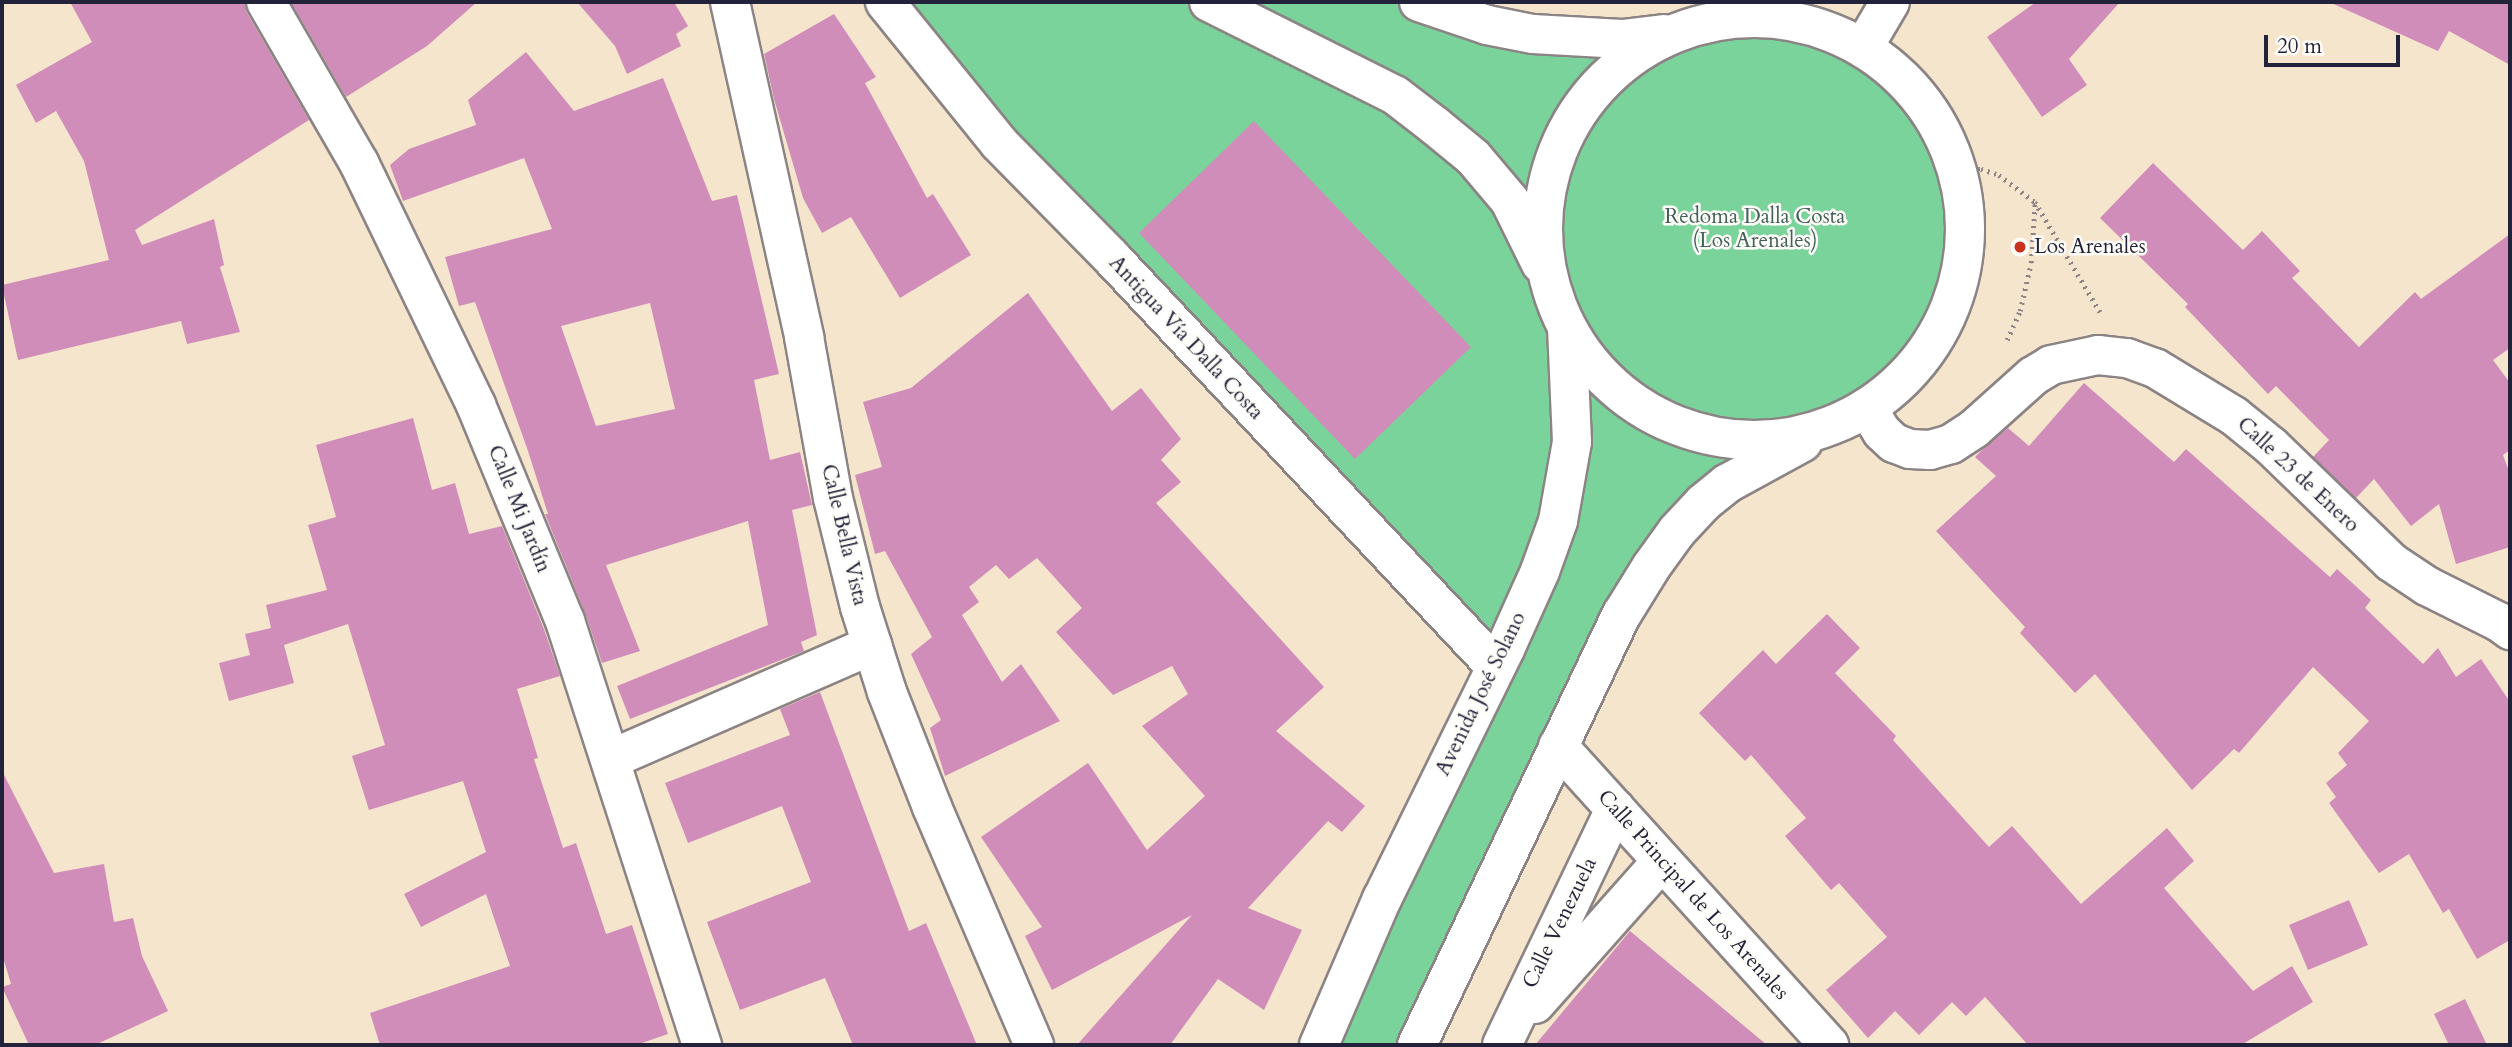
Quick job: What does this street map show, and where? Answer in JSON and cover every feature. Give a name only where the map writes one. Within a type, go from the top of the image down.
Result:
[{"type":"street","name":"Calle Mi Jardín","points":[[265,2],[359,163],[476,405],[565,621],[702,1045]]},
{"type":"street","name":"Calle Bella Vista","points":[[730,2],[804,337],[833,498],[872,645],[932,807],[1034,1045]]},
{"type":"street","name":"Antigua Vía Dalla Costa","points":[[885,2],[999,143],[1111,257],[1496,667]]},
{"type":"street","points":[[1209,2],[1395,95],[1474,157],[1510,201],[1553,289],[1567,326],[1587,359],[1614,387],[1645,410],[1680,427],[1718,438],[1756,441],[1795,437],[1833,426]]},
{"type":"street","points":[[1417,1045],[1622,614],[1677,531],[1703,503],[1728,483],[1867,408],[1898,384],[1924,355],[1944,321],[1958,285],[1964,247],[1964,220],[1956,169],[1942,133],[1921,100],[1895,71],[1863,48],[1828,31],[1748,9],[1677,32],[1622,39],[1533,34],[1487,25],[1419,2]]},
{"type":"street","points":[[1863,48],[1890,2]]},
{"type":"street","points":[[1553,289],[1545,251],[1545,212],[1552,173],[1565,136],[1585,103],[1611,74],[1642,50],[1677,32]]},
{"type":"street","name":"Avenida José Solano","points":[[1319,1045],[1377,912],[1540,571],[1566,486],[1572,442],[1567,326]]},
{"type":"street","name":"Calle 23 de Enero","points":[[1867,408],[1882,432],[1894,443],[1910,449],[1930,450],[1951,444],[1974,429],[2032,376],[2051,365],[2098,355],[2127,358],[2155,368],[2234,416],[2272,446],[2391,562],[2427,586],[2499,622],[2510,631]]},
{"type":"street","points":[[611,759],[872,645]]},
{"type":"street","name":"Calle Principal de Los Arenales","points":[[1558,746],[1829,1045]]},
{"type":"street","name":"Calle Venezuela","points":[[1504,1041],[1615,809]]},
{"type":"street","name":"Calle Venezuela","points":[[1504,1041],[1662,861]]},
{"type":"path","points":[[1956,169],[1981,169],[1999,176],[2035,202],[2127,358]]},
{"type":"path","points":[[2002,351],[2020,311],[2031,263],[2035,202]]},
{"type":"green space","name":"Redoma Dalla Costa (Los Arenales)","points":[[885,2],[1419,2],[1677,32],[1714,21],[1752,17],[1791,20],[1828,31],[1863,48],[1895,71],[1921,100],[1942,133],[1957,169],[1964,207],[1964,247],[1958,285],[1944,321],[1924,355],[1898,384],[1867,408],[1728,483],[1677,531],[1417,1045],[1319,1045],[1496,666]]},
{"type":"building","points":[[70,2],[244,2],[247,13],[309,120],[135,230],[142,245],[214,219],[224,265],[220,267],[240,332],[187,344],[181,321],[18,360],[2,285],[109,260],[84,161],[56,111],[36,123],[16,85],[92,42]]},
{"type":"building","points":[[291,2],[477,2],[427,46],[346,97]]},
{"type":"building","points":[[577,2],[674,2],[688,26],[676,34],[681,46],[627,74],[615,46]]},
{"type":"building","points":[[2036,2],[2120,2],[2069,59],[2087,85],[2042,117],[1987,37]]},
{"type":"building","points":[[2329,2],[2510,2],[2510,65],[2449,31],[2438,51]]},
{"type":"building","points":[[834,14],[876,77],[865,83],[927,198],[933,194],[971,255],[900,298],[851,217],[822,233],[803,198],[774,99],[764,54]]},
{"type":"building","points":[[526,52],[574,111],[663,78],[712,201],[737,195],[779,374],[754,380],[770,460],[800,452],[812,505],[792,510],[817,635],[801,642],[804,651],[630,719],[617,686],[768,625],[748,521],[606,565],[640,651],[602,663],[545,514],[548,514],[528,451],[475,302],[459,306],[445,257],[552,229],[524,158],[403,201],[390,165],[409,149],[476,125],[468,100]],"holes":[[[650,303],[675,409],[596,426],[561,326]]]},
{"type":"building","points":[[1254,121],[1471,347],[1355,459],[1139,233]]},
{"type":"building","points":[[2153,163],[2243,250],[2262,231],[2300,271],[2292,278],[2359,347],[2415,292],[2421,299],[2510,234],[2510,348],[2493,360],[2510,383],[2510,450],[2503,455],[2510,474],[2510,547],[2456,564],[2439,504],[2411,526],[2374,479],[2356,498],[2313,457],[2329,440],[2276,386],[2268,394],[2185,307],[2188,304],[2100,218]]},
{"type":"building","points":[[1028,293],[1112,411],[1141,388],[1181,439],[1161,460],[1181,482],[1156,503],[1324,687],[1276,731],[1365,806],[1342,832],[1328,821],[1248,908],[1302,930],[1264,1010],[1218,979],[1170,1045],[1077,1045],[1192,915],[1052,990],[1025,936],[1042,927],[981,837],[1088,763],[1147,850],[1205,796],[1142,726],[1188,694],[1172,666],[1113,695],[1056,632],[1082,608],[1037,558],[1009,579],[996,565],[969,587],[979,602],[962,615],[1002,682],[1021,664],[1060,721],[945,776],[930,728],[941,720],[911,654],[932,637],[885,551],[875,554],[855,475],[882,467],[863,402],[911,388]]},
{"type":"building","points":[[2084,383],[2174,462],[2186,449],[2330,577],[2337,569],[2371,600],[2365,608],[2423,664],[2438,648],[2456,677],[2481,659],[2510,702],[2510,940],[2477,959],[2449,909],[2443,913],[2409,854],[2379,873],[2329,803],[2336,797],[2326,783],[2347,765],[2338,753],[2369,721],[2313,667],[2239,753],[2234,749],[2192,790],[2095,674],[2075,693],[2020,633],[2025,627],[1936,531],[1996,476],[1975,457],[1981,451],[2008,428],[2029,446]]},
{"type":"building","points":[[413,418],[432,490],[455,483],[469,534],[502,526],[560,676],[517,689],[538,758],[534,759],[563,848],[576,843],[606,934],[632,925],[668,1034],[636,1045],[380,1045],[370,1013],[510,966],[486,894],[421,927],[404,894],[486,852],[463,781],[369,810],[352,756],[385,745],[348,624],[284,645],[294,683],[229,701],[219,663],[250,655],[245,634],[271,628],[266,605],[327,590],[308,525],[336,517],[316,445]]},
{"type":"building","points":[[1827,614],[1860,648],[1835,673],[1896,736],[1893,740],[1989,847],[2012,826],[2081,904],[2167,828],[2194,861],[2164,888],[2253,991],[2292,966],[2313,1002],[2241,1045],[2028,1045],[1985,997],[1966,1016],[1952,1002],[1919,1035],[1895,1011],[1868,1038],[1826,990],[1887,937],[1839,883],[1831,890],[1785,836],[1806,818],[1751,755],[1745,761],[1699,713],[1763,650],[1776,664]]},
{"type":"building","points":[[820,692],[909,931],[926,923],[977,1045],[853,1045],[825,978],[740,1010],[707,922],[811,882],[782,806],[688,843],[665,783],[790,735],[780,709]]},
{"type":"building","points":[[2,771],[54,873],[104,864],[114,922],[133,918],[142,956],[168,1011],[95,1045],[29,1045],[2,987],[11,984],[2,954]]},
{"type":"building","points":[[2349,900],[2368,945],[2308,970],[2289,925]]},
{"type":"building","points":[[1630,931],[1767,1045],[1535,1045]]},
{"type":"building","points":[[2465,999],[2487,1045],[2449,1045],[2434,1014]]},
{"type":"place","name":"Los Arenales","points":[[2020,247]]}]
